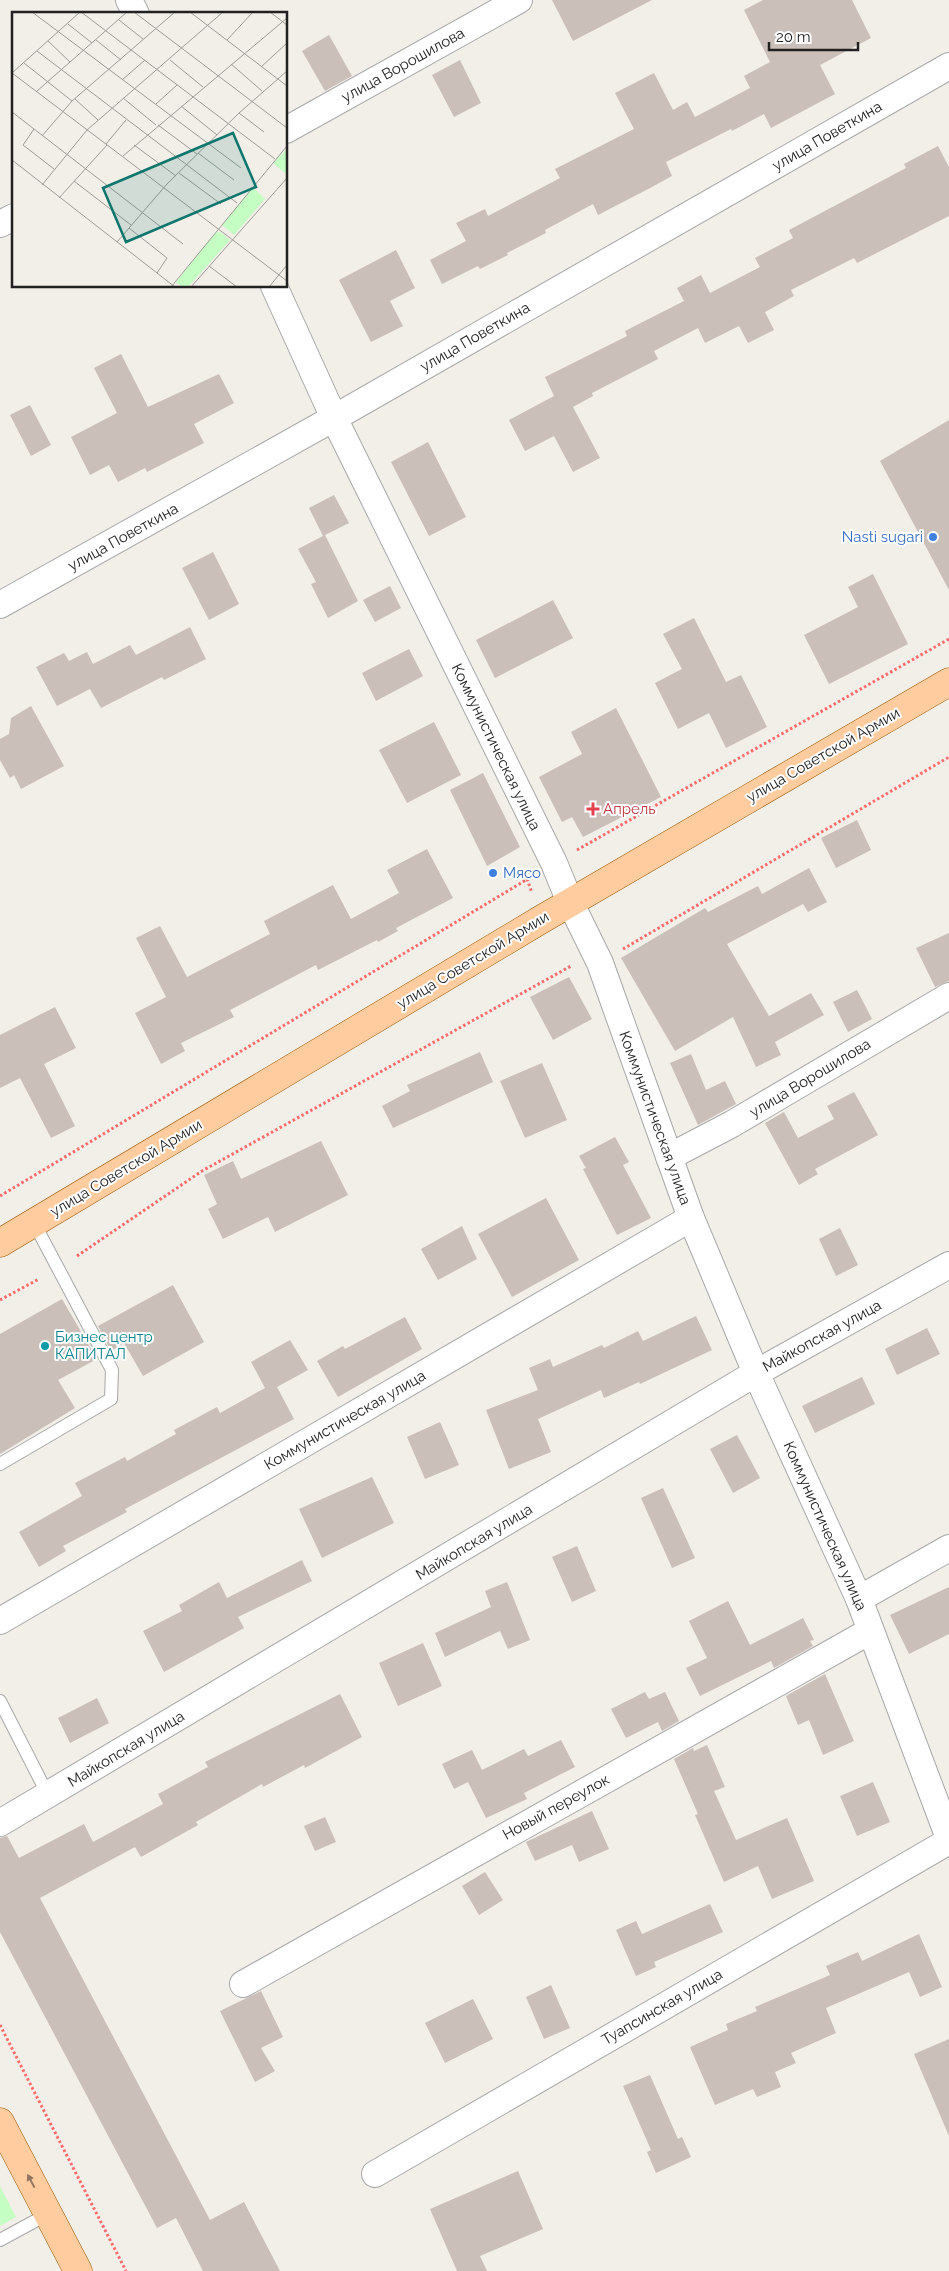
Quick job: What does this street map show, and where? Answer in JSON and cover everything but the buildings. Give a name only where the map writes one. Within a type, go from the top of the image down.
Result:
[{"type":"main road","name":"улица Советской Армии","points":[[0,1243],[570,902],[949,682]]},
{"type":"main road","points":[[0,2122],[78,2271]]},
{"type":"street","points":[[129,0],[135,12]]},
{"type":"street","name":"улица Ворошилова","points":[[288,129],[519,0]]},
{"type":"street","name":"улица Поветкина","points":[[0,605],[334,418],[949,66]]},
{"type":"street","points":[[0,224],[12,218]]},
{"type":"street","name":"Коммунистическая улица","points":[[275,288],[334,418],[554,863],[570,902],[600,963],[691,1218],[756,1373],[859,1599],[949,1840]]},
{"type":"street","name":"улица Ворошилова","points":[[669,1157],[732,1124],[949,996]]},
{"type":"street","name":"Коммунистическая улица","points":[[0,1621],[691,1218]]},
{"type":"street","name":"Майкопская улица","points":[[0,1823],[756,1373],[949,1265]]},
{"type":"street","points":[[859,1599],[949,1548]]},
{"type":"street","name":"Новый переулок","points":[[243,1984],[870,1631]]},
{"type":"street","name":"Туапсинская улица","points":[[375,2174],[949,1840]]},
{"type":"lane","points":[[0,1464],[111,1399],[112,1370],[34,1223]]},
{"type":"lane","points":[[0,1701],[48,1796]]},
{"type":"lane","points":[[0,2240],[48,2214]]},
{"type":"path","points":[[0,1196],[554,863],[949,638]]},
{"type":"path","points":[[0,1300],[57,1269],[202,1171],[569,966],[600,963],[949,757]]},
{"type":"path","points":[[0,2025],[126,2271]]},
{"type":"green space","points":[[0,2186],[16,2217],[0,2226]]},
{"type":"place","name":"Nasti sugari","points":[[933,537]]},
{"type":"place","name":"Апрель","points":[[593,809]]},
{"type":"place","name":"Мясо","points":[[493,873]]},
{"type":"place","name":"Бизнес центр КАПИТАЛ","points":[[45,1346]]}]
